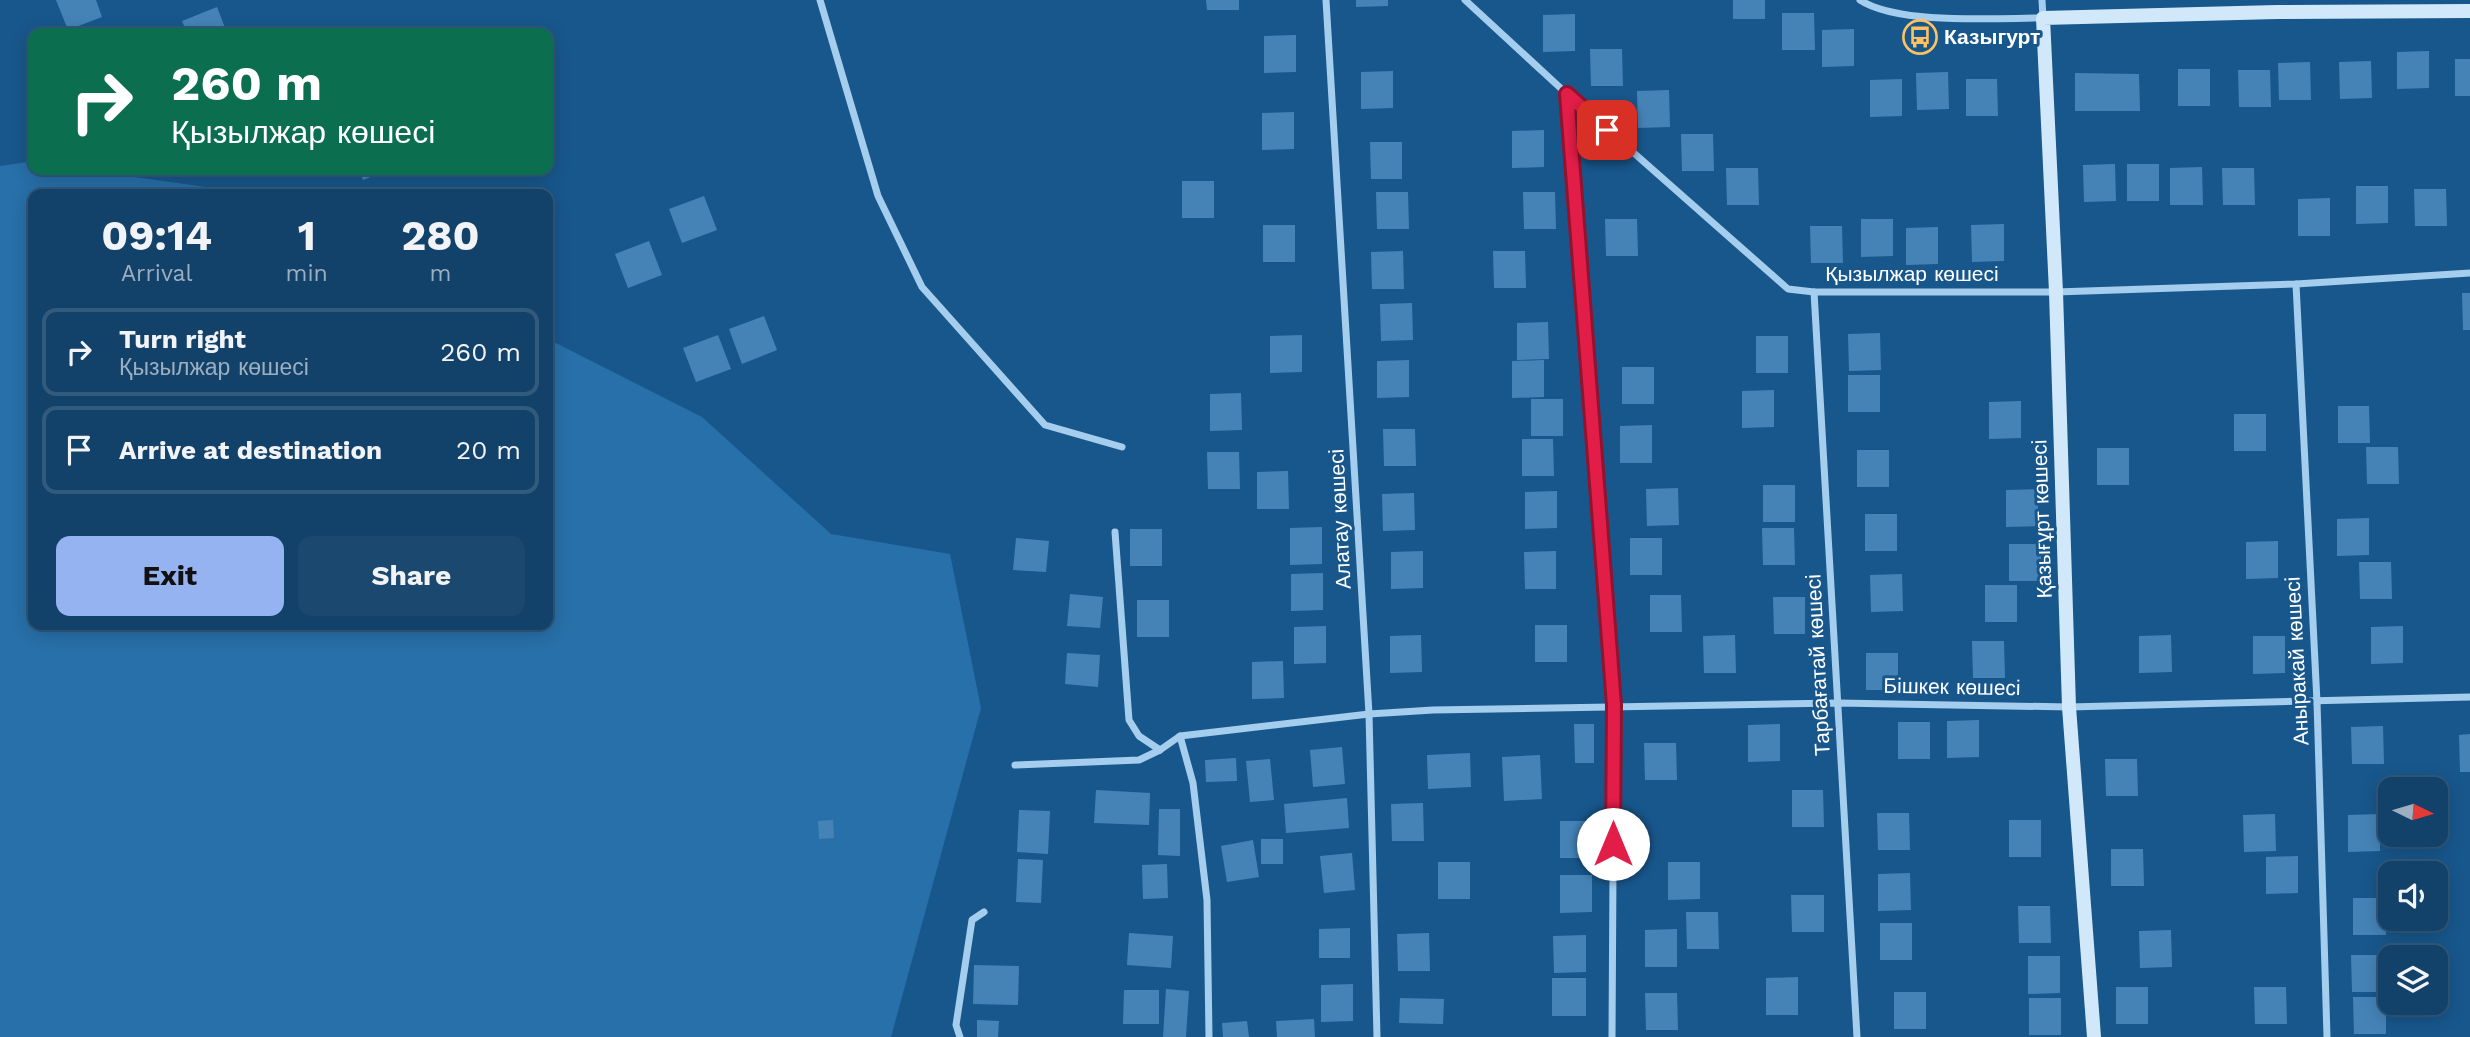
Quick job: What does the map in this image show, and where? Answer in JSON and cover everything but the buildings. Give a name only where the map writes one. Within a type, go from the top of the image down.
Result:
[{"type":"street","points":[[820,0],[877,196],[922,287],[1045,425],[1122,447]]},
{"type":"street","name":"Алатау көшесі","points":[[1326,0],[1369,714],[1377,1037]]},
{"type":"street","name":"Қызылжар көшесі","points":[[1465,0],[1788,289],[1814,292],[2056,292],[2296,284],[2470,273]]},
{"type":"street","points":[[1860,0],[1887,12],[1910,16],[2043,18],[2277,6],[2470,11]]},
{"type":"street","name":"Қазығұрт көшесі","points":[[2042,0],[2056,292],[2068,707],[2094,1037]]},
{"type":"street","points":[[1567,94],[1614,705],[1612,1037]]},
{"type":"street","name":"Аныракай көшесі","points":[[2296,284],[2317,702],[2327,1037]]},
{"type":"street","name":"Тарбағатай көшесі","points":[[1814,292],[1857,1037]]},
{"type":"street","points":[[1115,532],[1129,720],[1139,736],[1160,750]]},
{"type":"street","name":"Бішкек көшесі","points":[[1180,736],[1369,714],[1433,710],[1838,702],[2068,707],[2470,697]]},
{"type":"street","points":[[1015,765],[1139,760],[1180,736],[1192,783],[1207,900],[1209,1037]]},
{"type":"street","points":[[960,1037],[956,1025],[972,920],[984,912]]},
{"type":"shaded area","points":[[28,162],[28,175],[120,175],[220,189],[28,189],[28,630],[553,630],[553,342],[702,417],[831,534],[950,554],[981,708],[891,1037],[0,1037],[0,166]]},
{"type":"place","name":"Казыгурт","points":[[1920,37]]},
{"type":"route","points":[[1607,130],[1567,94],[1614,705],[1613,844]]}]
